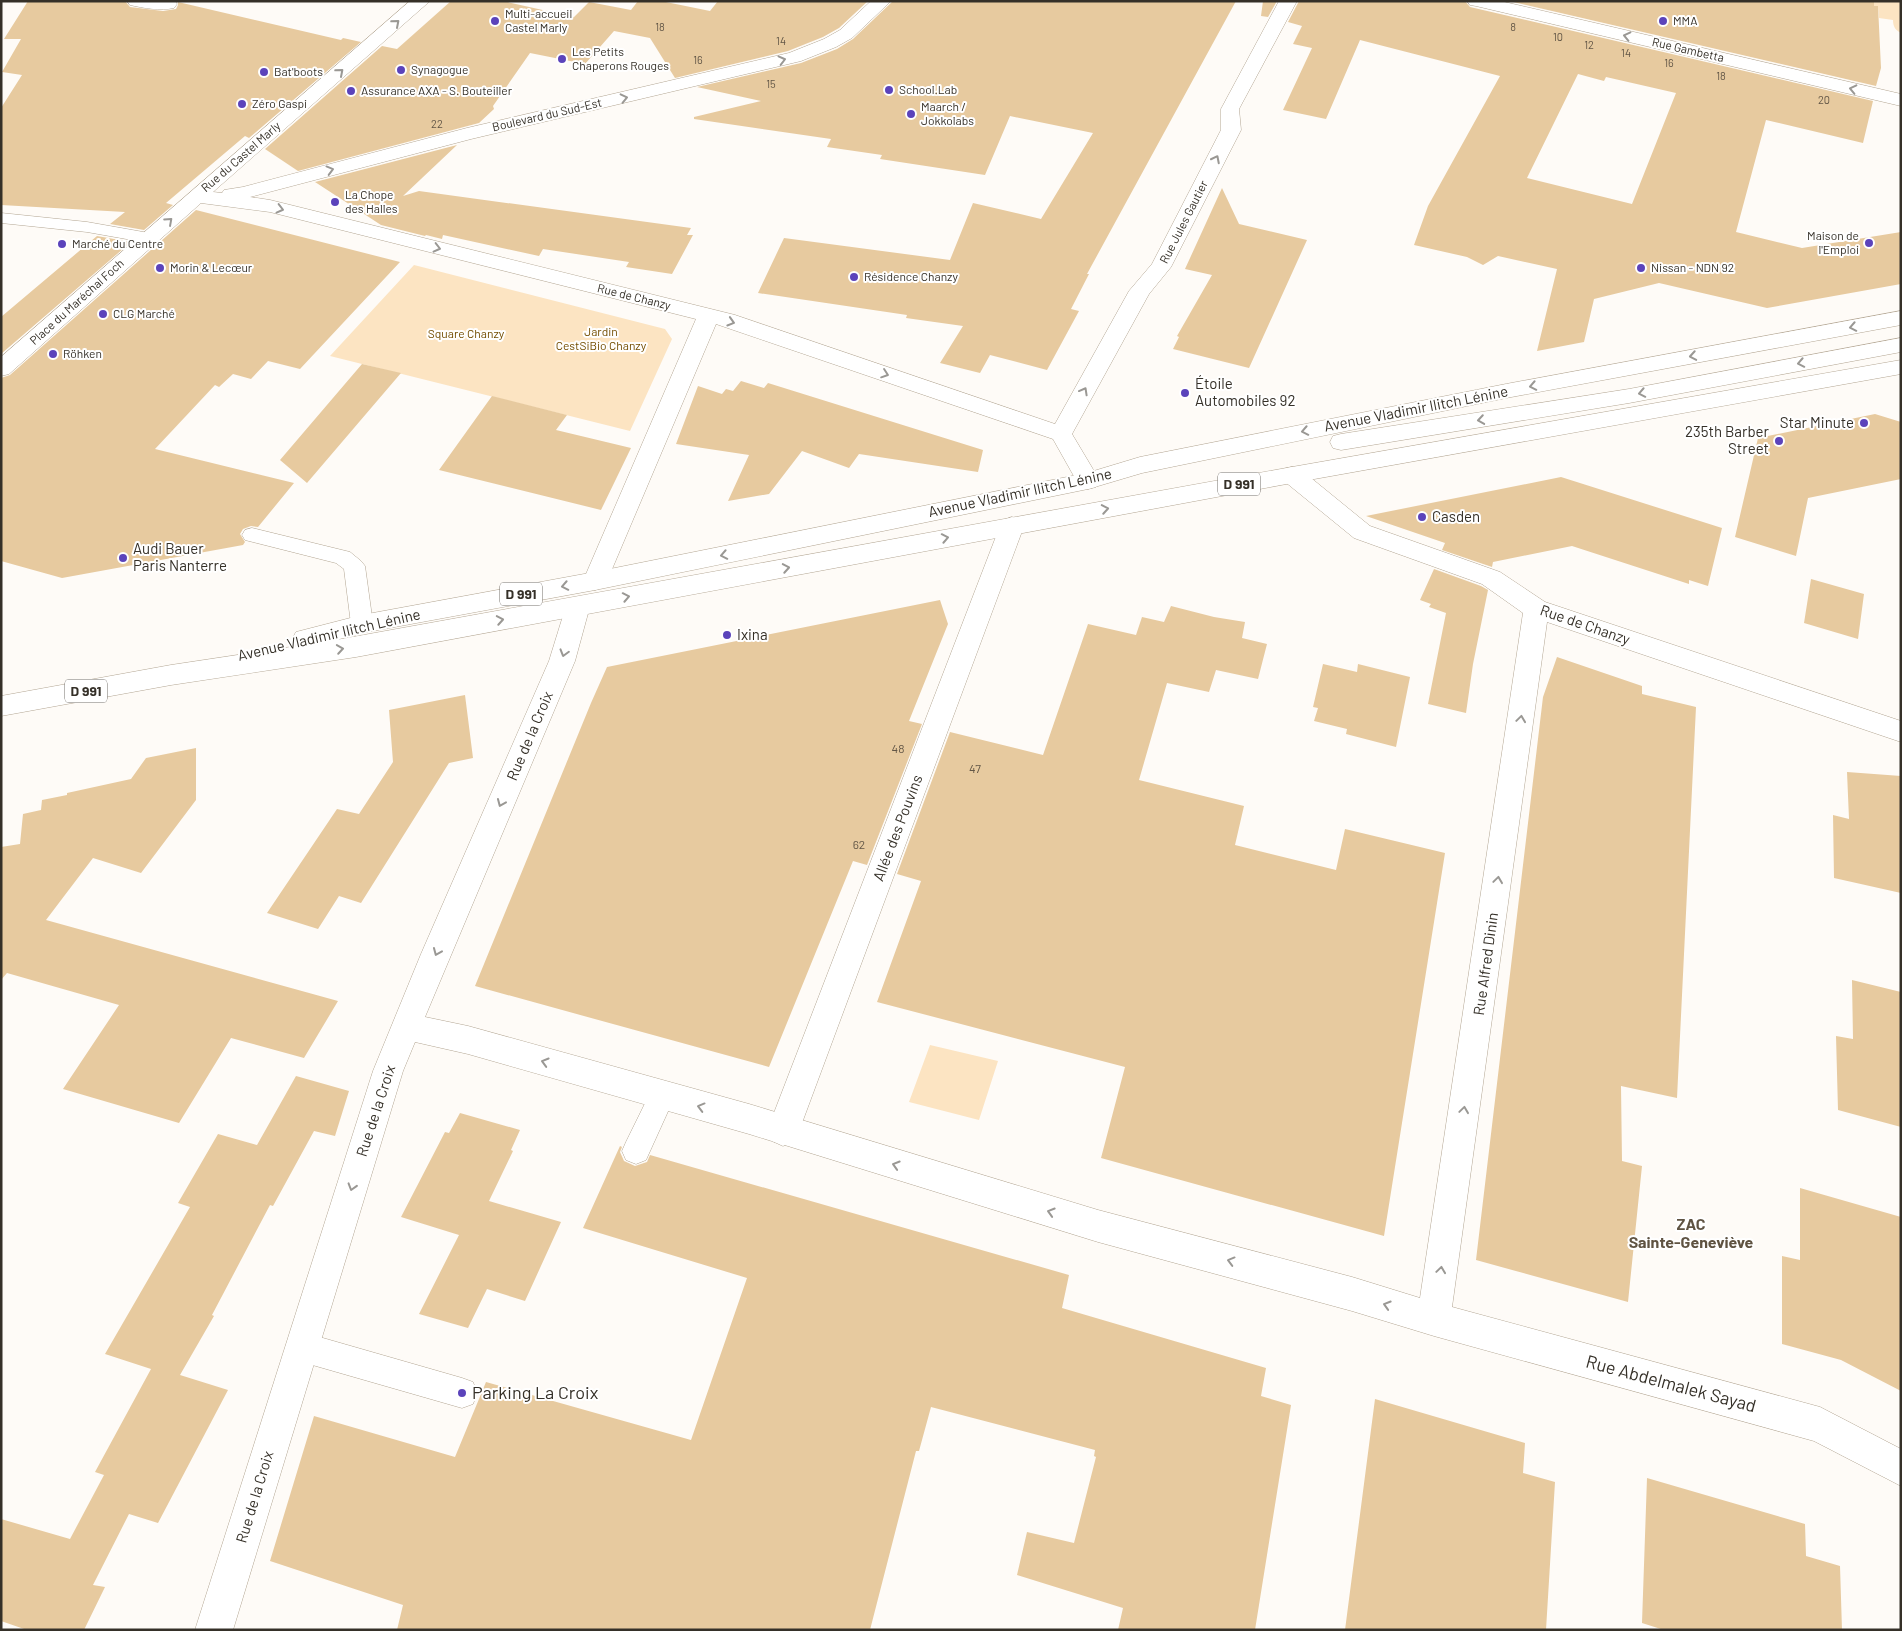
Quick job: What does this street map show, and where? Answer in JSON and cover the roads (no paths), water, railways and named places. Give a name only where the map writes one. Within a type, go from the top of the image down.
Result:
[{"type":"street","points":[[136,1],[168,4]]},
{"type":"street","name":"Rue du Castel Marly","points":[[197,196],[422,1]]},
{"type":"street","name":"Boulevard du Sud-Est","points":[[197,196],[243,193],[467,134],[795,57],[830,43],[846,34],[882,1]]},
{"type":"street","name":"Rue Jules Gautier","points":[[1061,434],[1140,291],[1161,267],[1231,130],[1230,109],[1288,1]]},
{"type":"street","name":"Rue Gambetta","points":[[1476,1],[1901,100]]},
{"type":"street","name":"Place du Maréchal Foch","points":[[1,369],[197,196]]},
{"type":"street","name":"Rue de Chanzy","points":[[197,196],[270,206],[745,326],[1061,434]]},
{"type":"street","points":[[595,581],[708,316]]},
{"type":"street","name":"Avenue Vladimir Ilitch Lénine","points":[[170,675],[362,624],[595,581],[1088,480],[1140,464],[1497,393],[1901,318]]},
{"type":"street","points":[[1061,434],[1088,480],[1145,474],[1629,396],[1901,345]]},
{"type":"street","name":"Avenue Vladimir Ilitch Lénine","points":[[1,706],[170,675],[356,647],[1292,475],[1901,367]]},
{"type":"street","name":"Rue de Chanzy","points":[[1292,475],[1362,532],[1491,578],[1536,608],[1901,732]]},
{"type":"street","name":"Allée des Pouvins","points":[[783,1131],[1012,526]]},
{"type":"street","name":"Rue de la Croix","points":[[214,1630],[380,1094],[406,1027],[562,661],[578,606]]},
{"type":"street","name":"Rue Alfred Dinin","points":[[1434,1319],[1536,608]]},
{"type":"street","name":"Rue Abdelmalek Sayad","points":[[406,1027],[468,1040],[783,1131],[1098,1226],[1820,1425],[1900,1467]]},
{"type":"street","points":[[1900,1467],[1901,1477]]},
{"type":"lane","points":[[1,218],[87,227],[149,238]]},
{"type":"lane","points":[[252,535],[343,557],[350,561],[354,566],[362,624]]},
{"type":"lane","points":[[636,1151],[662,1096]]},
{"type":"lane","points":[[302,1346],[462,1393]]},
{"type":"place","name":"Multi-accueil Castel Marly","points":[[495,21]]},
{"type":"place","name":"MMA","points":[[1663,21]]},
{"type":"place","name":"Les Petits Chaperons Rouges","points":[[562,59]]},
{"type":"place","name":"Synagogue","points":[[401,70]]},
{"type":"place","name":"Bat'boots","points":[[264,72]]},
{"type":"place","name":"School.Lab","points":[[889,90]]},
{"type":"place","name":"Assurance AXA - S. Bouteiller","points":[[351,91]]},
{"type":"place","name":"Zéro Gaspi","points":[[242,104]]},
{"type":"place","name":"Maarch / Jokkolabs","points":[[911,114]]},
{"type":"place","name":"La Chope des Halles","points":[[335,202]]},
{"type":"place","name":"Maison de l'Emploi","points":[[1869,243]]},
{"type":"place","name":"Marché du Centre","points":[[62,244]]},
{"type":"place","name":"Morin & Lecœur","points":[[160,268]]},
{"type":"place","name":"Nissan - NDN 92","points":[[1641,268]]},
{"type":"place","name":"Résidence Chanzy","points":[[854,277]]},
{"type":"place","name":"CLG Marché","points":[[103,314]]},
{"type":"place","name":"Röhken","points":[[53,354]]},
{"type":"place","name":"Étoile Automobiles 92","points":[[1185,393]]},
{"type":"place","name":"Star Minute","points":[[1864,423]]},
{"type":"place","name":"235th Barber Street","points":[[1779,441]]},
{"type":"place","name":"Casden","points":[[1422,517]]},
{"type":"place","name":"Audi Bauer Paris Nanterre","points":[[123,558]]},
{"type":"place","name":"Ixina","points":[[727,635]]},
{"type":"place","name":"Parking La Croix","points":[[462,1393]]},
{"type":"district","name":"ZAC Sainte-Geneviève","points":[[1691,1233]]},
{"type":"park label","name":"Square Chanzy","points":[[466,334]]},
{"type":"park label","name":"Jardin CestSiBio Chanzy","points":[[601,339]]}]
